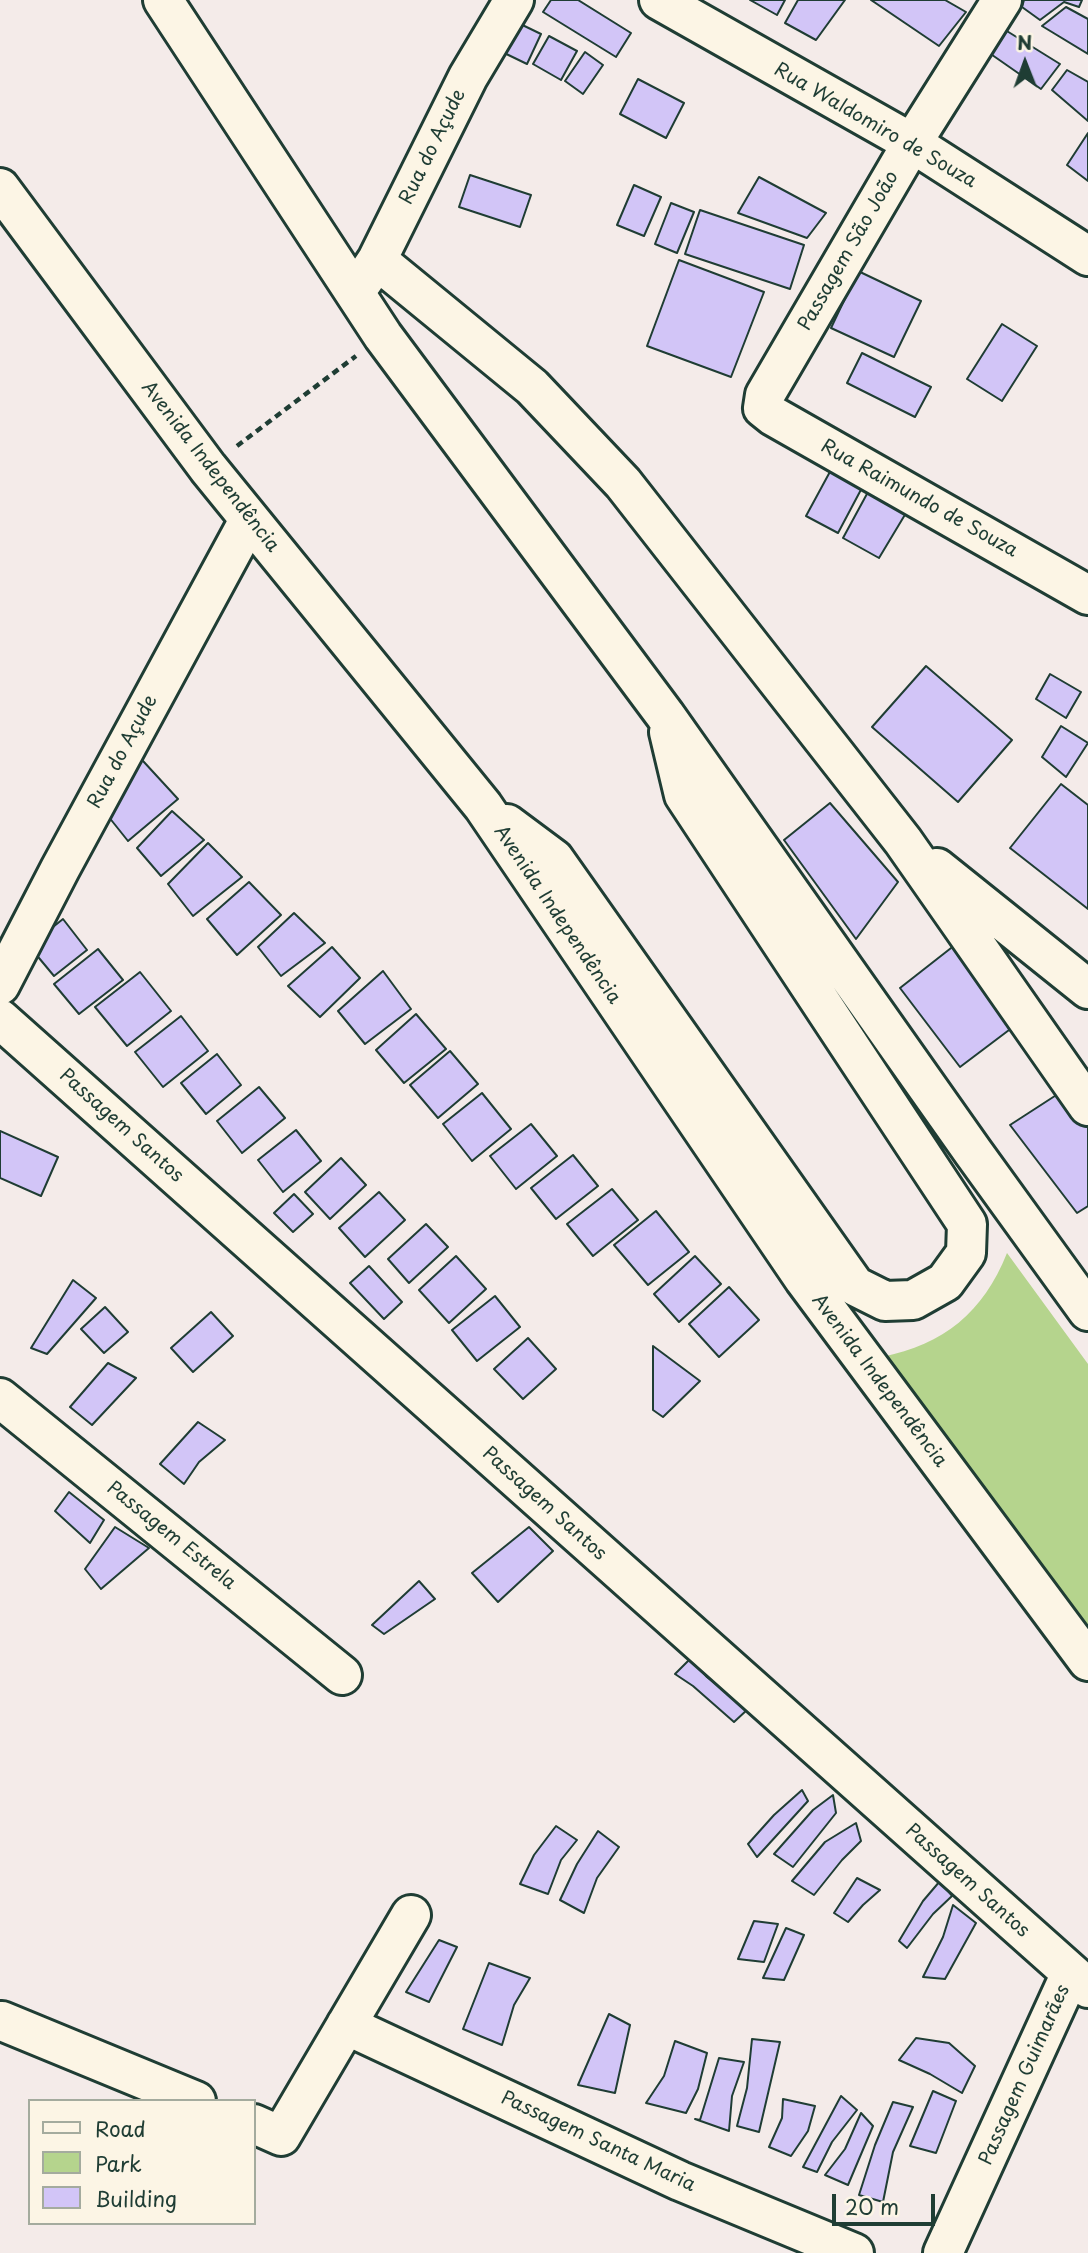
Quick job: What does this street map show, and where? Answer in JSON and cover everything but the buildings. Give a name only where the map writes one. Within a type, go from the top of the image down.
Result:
[{"type":"street","points":[[163,0],[383,336],[666,715],[1088,1311]]},
{"type":"street","name":"Rua do Açude","points":[[355,294],[377,260],[468,77],[514,0]]},
{"type":"street","name":"Rua Waldomiro de Souza","points":[[659,0],[912,143],[1088,256]]},
{"type":"street","name":"Passagem São João","points":[[765,395],[912,143],[1002,0]]},
{"type":"street","name":"Avenida Independência","points":[[0,188],[208,468],[483,806],[804,1279],[1088,1661]]},
{"type":"street","points":[[377,260],[532,387],[623,483],[903,841],[1088,1106]]},
{"type":"street","name":"Rua Raimundo de Souza","points":[[765,395],[763,408],[773,416],[1088,594]]},
{"type":"street","name":"Rua do Açude","points":[[0,985],[249,520]]},
{"type":"street","points":[[483,806],[554,859],[855,1286],[885,1301],[913,1300],[945,1282],[966,1253],[967,1224],[684,795],[666,715]]},
{"type":"street","points":[[903,841],[1088,989]]},
{"type":"street","name":"Passagem Santos","points":[[0,1019],[1079,1981]]},
{"type":"street","name":"Passagem Estrela","points":[[0,1398],[342,1675]]},
{"type":"street","points":[[267,2130],[346,2025],[411,1914]]},
{"type":"street","name":"Passagem Guimarães","points":[[943,2253],[1079,1981]]},
{"type":"street","points":[[2,2021],[191,2099]]},
{"type":"street","name":"Passagem Santa Maria","points":[[346,2025],[680,2181],[854,2253]]},
{"type":"path","points":[[208,468],[383,336]]},
{"type":"green space","points":[[1007,1253],[1088,1364],[1088,1635],[882,1357],[924,1344],[959,1323],[986,1293]]}]
